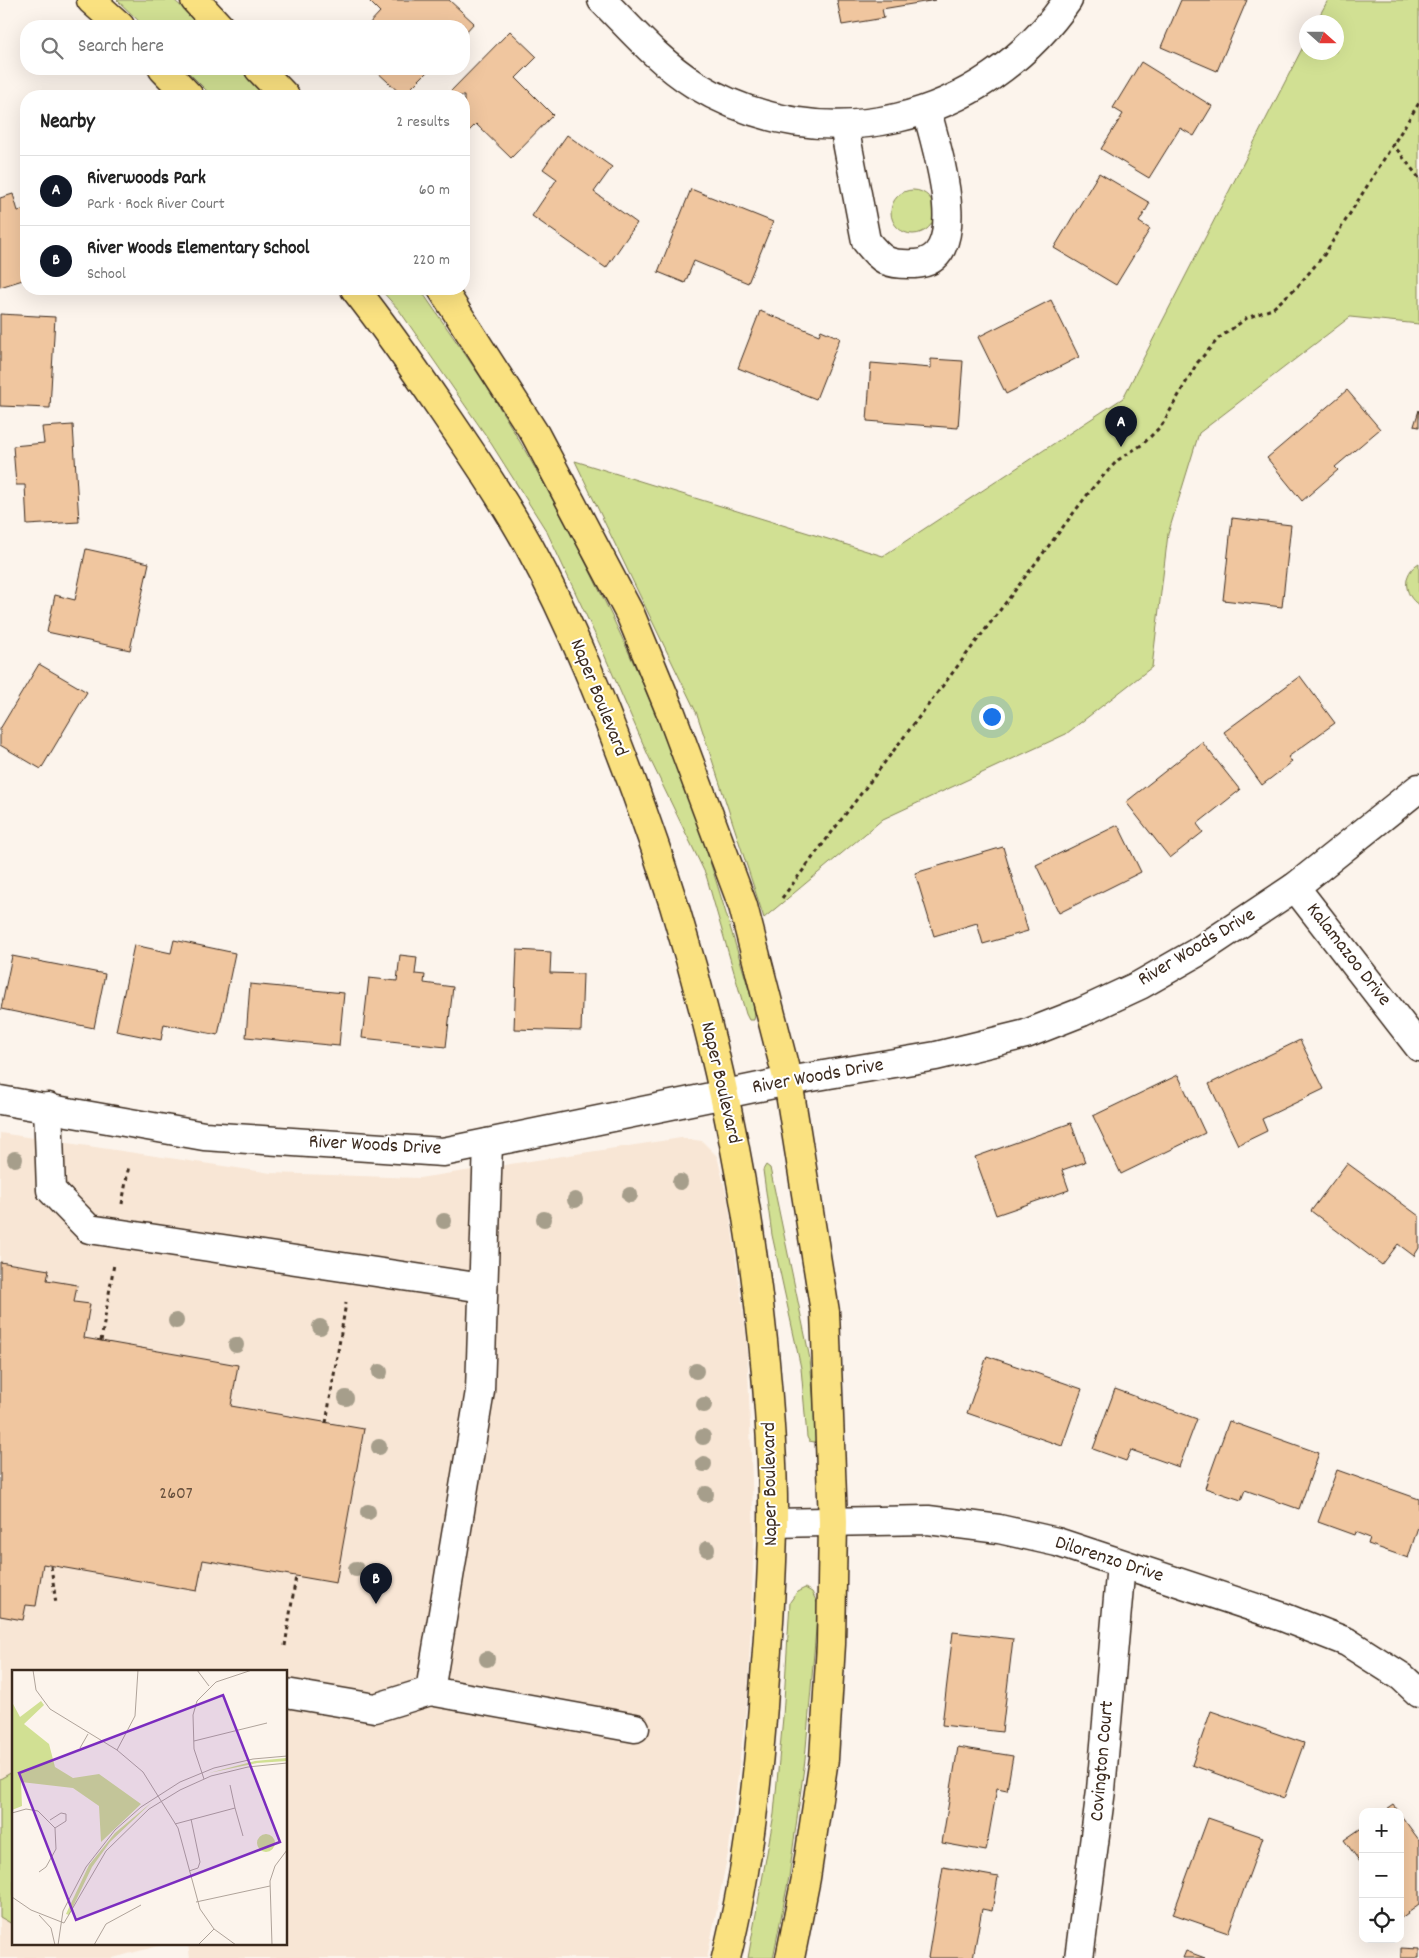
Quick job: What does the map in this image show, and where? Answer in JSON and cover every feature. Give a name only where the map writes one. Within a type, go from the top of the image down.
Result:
[{"type":"main road","points":[[91,0],[113,20]]},
{"type":"main road","points":[[195,0],[213,20]]},
{"type":"main road","points":[[169,75],[183,90]]},
{"type":"main road","points":[[266,75],[279,90]]},
{"type":"main road","name":"Naper Boulevard","points":[[359,295],[484,471],[529,546],[574,638],[611,726],[656,846],[694,972],[724,1094],[741,1181],[758,1294],[769,1400],[773,1524],[764,1702],[752,1816],[726,1958]]},
{"type":"main road","points":[[446,295],[535,434],[631,616],[672,713],[742,906],[788,1081],[825,1312],[833,1522],[831,1644],[824,1759],[806,1878],[790,1958]]},
{"type":"street","points":[[602,0],[662,60],[694,83],[727,101],[766,114],[810,123],[844,126],[884,121],[927,111],[988,79],[1016,58],[1043,33],[1068,0]]},
{"type":"street","points":[[844,126],[866,241],[877,254],[891,264],[924,263],[936,254],[945,240],[949,222],[948,203],[927,111]]},
{"type":"street","name":"River Woods Drive","points":[[0,1100],[204,1136],[443,1152],[788,1081],[936,1056],[1026,1034],[1082,1012],[1140,985],[1196,954],[1295,887],[1419,788]]},
{"type":"street","name":"Kalamazoo Drive","points":[[1295,887],[1419,1047]]},
{"type":"street","points":[[48,1108],[52,1190],[89,1229],[483,1288]]},
{"type":"street","points":[[430,1691],[480,1391],[488,1143]]},
{"type":"street","name":"Dilorenzo Drive","points":[[773,1524],[928,1520],[999,1529],[1056,1542],[1283,1617],[1347,1642],[1402,1677],[1419,1693]]},
{"type":"street","name":"Covington Court","points":[[1079,1958],[1101,1790],[1120,1564]]},
{"type":"street","points":[[288,1693],[375,1708],[430,1691],[636,1728]]},
{"type":"path","points":[[782,898],[1094,486],[1118,460],[1143,444],[1162,425],[1198,363],[1219,338],[1248,318],[1272,309],[1298,286],[1324,255],[1392,143],[1419,103]]},
{"type":"path","points":[[1392,143],[1419,178]]},
{"type":"path","points":[[326,1423],[346,1303]]},
{"type":"path","points":[[51,1566],[56,1604]]},
{"type":"path","points":[[285,1646],[296,1576]]},
{"type":"shaded area","points":[[0,1133],[271,1173],[419,1178],[681,1138],[702,1141],[717,1156],[728,1201],[747,1341],[754,1537],[748,1692],[729,1848],[707,1958],[190,1958],[188,1946],[288,1946],[288,1670],[12,1670],[12,1946],[158,1946],[113,1958],[0,1958]]},
{"type":"green space","points":[[117,0],[174,0],[196,20],[138,20]]},
{"type":"green space","points":[[1328,0],[1419,0],[1419,324],[1350,317],[1199,433],[1168,534],[1152,667],[1066,734],[883,819],[764,918],[697,714],[575,461],[883,556],[1123,398],[1299,55],[1299,60],[1344,60],[1344,15],[1320,15]]},
{"type":"green space","points":[[191,75],[250,75],[262,90],[206,90]]},
{"type":"green space","points":[[917,190],[929,196],[934,203],[934,221],[929,228],[922,233],[909,234],[901,231],[894,224],[891,208],[894,200],[901,193]]},
{"type":"green space","points":[[385,295],[424,295],[485,384],[535,468],[603,597],[644,686],[689,798],[753,1003],[754,1020],[749,1020],[746,1014],[706,875],[648,755],[600,645],[547,532],[487,437],[399,310]]},
{"type":"green space","points":[[1419,563],[1419,605],[1407,590],[1407,578],[1413,567]]},
{"type":"green space","points":[[766,1165],[770,1168],[810,1359],[817,1438],[814,1442],[809,1441],[807,1437],[801,1368],[772,1235],[763,1170]]},
{"type":"green space","points":[[805,1588],[812,1592],[818,1605],[805,1760],[789,1877],[773,1958],[748,1958],[774,1814],[783,1717],[790,1602],[797,1592]]},
{"type":"green space","points":[[12,1772],[12,1924],[0,1917],[0,1779]]},
{"type":"building","points":[[371,0],[449,0],[474,23],[470,27],[470,20],[373,20],[380,12],[370,2]]},
{"type":"building","points":[[837,0],[936,0],[882,9],[884,18],[842,25]]},
{"type":"building","points":[[1181,0],[1247,0],[1217,71],[1161,47]]},
{"type":"building","points":[[510,31],[537,57],[516,78],[553,115],[511,158],[476,124],[470,130],[470,90],[452,90],[467,75],[470,75],[470,72]]},
{"type":"building","points":[[1141,62],[1212,106],[1194,136],[1180,128],[1149,178],[1101,149],[1123,114],[1113,108]]},
{"type":"building","points":[[380,75],[424,75],[409,90],[397,90]]},
{"type":"building","points":[[567,135],[612,167],[594,192],[637,223],[606,268],[532,216],[557,179],[543,169]]},
{"type":"building","points":[[1099,173],[1150,203],[1139,222],[1150,229],[1116,285],[1054,248]]},
{"type":"building","points":[[691,189],[773,222],[748,283],[694,261],[685,283],[658,272]]},
{"type":"building","points":[[13,194],[18,211],[20,210],[20,281],[0,287],[0,198]]},
{"type":"building","points":[[1051,300],[1079,357],[1006,394],[978,337]]},
{"type":"building","points":[[760,311],[819,335],[821,330],[840,338],[816,399],[738,368]]},
{"type":"building","points":[[0,314],[55,317],[50,408],[0,406]]},
{"type":"building","points":[[931,359],[963,361],[958,428],[867,421],[871,363],[931,368]]},
{"type":"building","points":[[1347,390],[1380,429],[1335,467],[1338,470],[1302,501],[1267,458]]},
{"type":"building","points":[[1419,410],[1419,427],[1414,426]]},
{"type":"building","points":[[73,425],[79,522],[27,525],[25,485],[16,485],[13,446],[44,443],[42,427]]},
{"type":"building","points":[[1232,518],[1291,525],[1282,607],[1223,600]]},
{"type":"building","points":[[86,549],[149,563],[130,650],[47,632],[55,595],[75,600]]},
{"type":"building","points":[[39,664],[87,692],[41,769],[0,745],[0,729]]},
{"type":"building","points":[[1300,676],[1335,723],[1288,757],[1292,762],[1262,785],[1224,732]]},
{"type":"building","points":[[1202,742],[1240,790],[1197,824],[1203,832],[1170,858],[1126,802]]},
{"type":"building","points":[[1118,825],[1141,872],[1059,913],[1036,865]]},
{"type":"building","points":[[1003,847],[1028,931],[983,944],[977,923],[934,936],[915,873]]},
{"type":"building","points":[[174,940],[235,953],[218,1035],[164,1024],[161,1040],[116,1031],[134,945],[171,953]]},
{"type":"building","points":[[517,950],[551,952],[550,973],[583,974],[581,1031],[514,1029]]},
{"type":"building","points":[[400,955],[417,957],[415,974],[425,975],[424,983],[453,987],[446,1047],[362,1038],[369,978],[397,981]]},
{"type":"building","points":[[12,956],[105,974],[94,1028],[1,1009]]},
{"type":"building","points":[[250,984],[344,993],[339,1046],[246,1037]]},
{"type":"building","points":[[1300,1040],[1324,1089],[1262,1119],[1267,1131],[1238,1145],[1209,1084]]},
{"type":"building","points":[[1178,1075],[1205,1133],[1121,1174],[1093,1116]]},
{"type":"building","points":[[1071,1123],[1085,1162],[1062,1170],[1069,1190],[996,1215],[975,1157]]},
{"type":"building","points":[[1347,1163],[1419,1216],[1419,1248],[1414,1256],[1398,1244],[1382,1265],[1311,1211]]},
{"type":"building","points":[[0,1262],[49,1270],[47,1280],[77,1285],[74,1302],[90,1304],[84,1338],[238,1365],[231,1406],[364,1429],[336,1583],[203,1560],[197,1591],[43,1564],[36,1606],[26,1605],[23,1620],[0,1616]]},
{"type":"building","points":[[987,1356],[1082,1389],[1062,1446],[967,1413]]},
{"type":"building","points":[[1115,1389],[1197,1419],[1179,1467],[1131,1450],[1126,1461],[1093,1449]]},
{"type":"building","points":[[1229,1421],[1319,1453],[1299,1509],[1245,1490],[1241,1500],[1205,1488]]},
{"type":"building","points":[[1337,1470],[1419,1499],[1419,1524],[1408,1558],[1368,1544],[1370,1538],[1355,1532],[1354,1535],[1318,1522]]},
{"type":"building","points":[[953,1632],[1013,1639],[1002,1732],[942,1725]]},
{"type":"building","points":[[1211,1711],[1304,1743],[1284,1798],[1192,1765]]},
{"type":"building","points":[[958,1747],[1013,1756],[1007,1790],[997,1788],[986,1851],[942,1843]]},
{"type":"building","points":[[1208,1818],[1263,1837],[1228,1933],[1173,1914]]},
{"type":"building","points":[[1404,1819],[1419,1840],[1419,1905],[1404,1916]]},
{"type":"building","points":[[1359,1830],[1359,1861],[1344,1840]]},
{"type":"building","points":[[943,1867],[998,1877],[992,1911],[982,1909],[973,1958],[928,1958]]},
{"type":"building","points":[[1401,1948],[1419,1949],[1419,1958],[1401,1958]]},
{"type":"building","points":[[1186,1951],[1205,1958],[1183,1958]]},
{"type":"place","name":"Riverwoods Park","points":[[1121,447]]},
{"type":"place","name":"River Woods Elementary School","points":[[376,1604]]}]
